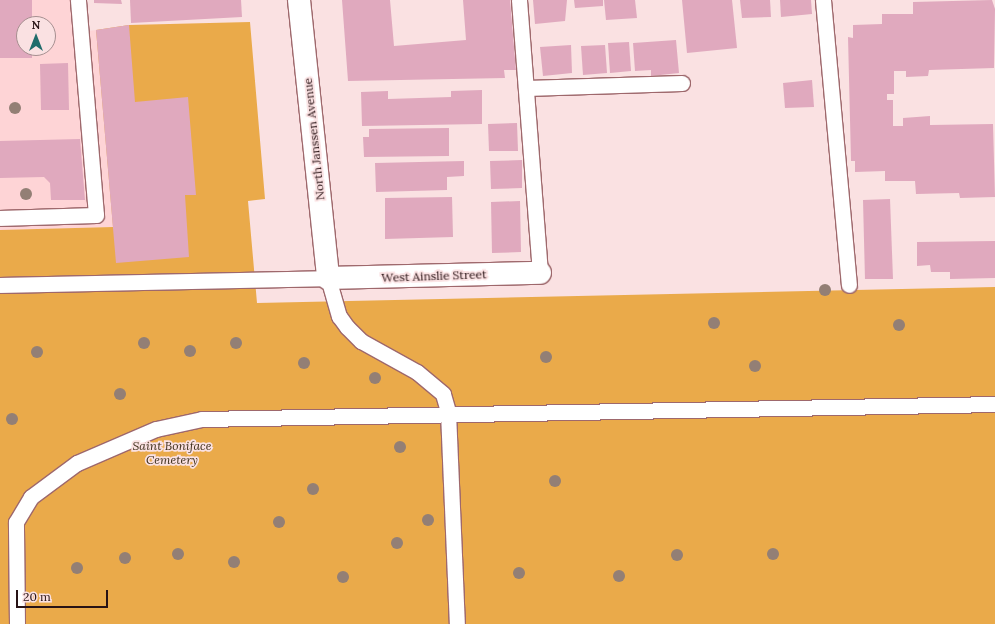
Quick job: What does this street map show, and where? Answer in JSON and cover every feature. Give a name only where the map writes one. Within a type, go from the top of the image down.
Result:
[{"type":"street","name":"North Janssen Avenue","points":[[299,0],[328,278]]},
{"type":"street","name":"West Ainslie Street","points":[[328,278],[540,273]]},
{"type":"lane","points":[[0,218],[96,214],[78,0]]},
{"type":"lane","points":[[519,0],[540,273]]},
{"type":"lane","points":[[823,0],[849,285]]},
{"type":"lane","points":[[526,88],[682,83]]},
{"type":"lane","points":[[0,285],[328,278],[339,316],[347,327],[361,341],[417,372],[443,394],[448,412],[457,624]]},
{"type":"lane","points":[[17,624],[16,522],[31,497],[77,463],[156,429],[202,419],[448,412],[995,404]]},
{"type":"shaded area","points":[[0,0],[78,0],[80,32],[96,30],[113,227],[0,230]]},
{"type":"green space","name":"Saint Boniface Cemetery","points":[[250,22],[265,199],[248,201],[257,303],[995,287],[995,624],[0,624],[0,230],[113,227],[96,30],[129,25]]},
{"type":"building","points":[[0,0],[32,0],[32,16],[16,16],[16,56],[32,56],[32,58],[0,58]]},
{"type":"building","points":[[94,0],[121,0],[122,4],[94,3]]},
{"type":"building","points":[[130,0],[241,0],[242,17],[131,23]]},
{"type":"building","points":[[342,0],[390,0],[394,46],[466,40],[463,0],[510,0],[516,70],[504,70],[505,78],[348,81]]},
{"type":"building","points":[[533,0],[567,0],[565,21],[535,24]]},
{"type":"building","points":[[574,0],[603,0],[603,6],[575,8]]},
{"type":"building","points":[[604,0],[635,0],[637,18],[606,20]]},
{"type":"building","points":[[682,0],[732,0],[737,48],[687,53]]},
{"type":"building","points":[[740,0],[770,0],[771,17],[742,18]]},
{"type":"building","points":[[780,0],[811,0],[812,14],[781,17]]},
{"type":"building","points":[[992,0],[995,9],[994,68],[929,70],[928,76],[906,77],[906,71],[894,71],[894,94],[887,94],[887,100],[893,100],[893,126],[903,126],[903,118],[930,116],[930,125],[993,124],[995,197],[960,198],[959,193],[916,194],[915,181],[885,181],[885,171],[855,172],[855,161],[851,161],[848,37],[853,38],[853,25],[882,24],[882,14],[913,14],[913,2]]},
{"type":"building","points":[[129,25],[135,102],[188,97],[196,195],[185,195],[189,257],[116,263],[96,30]]},
{"type":"building","points":[[676,40],[679,73],[651,76],[651,70],[635,71],[633,43]]},
{"type":"building","points":[[629,42],[631,71],[610,73],[608,43]]},
{"type":"building","points":[[571,45],[572,73],[543,76],[540,47]]},
{"type":"building","points":[[605,45],[607,73],[583,75],[581,46]]},
{"type":"building","points":[[68,63],[69,110],[41,110],[40,64]]},
{"type":"building","points":[[812,80],[814,107],[785,108],[783,83]]},
{"type":"building","points":[[482,90],[482,124],[362,126],[361,92],[388,91],[388,99],[451,97],[451,91]]},
{"type":"building","points":[[517,123],[518,151],[489,151],[488,124]]},
{"type":"building","points":[[449,128],[449,156],[364,157],[363,137],[369,137],[369,129]]},
{"type":"building","points":[[80,139],[85,200],[51,200],[50,183],[44,177],[0,178],[0,141]]},
{"type":"building","points":[[522,160],[522,188],[491,189],[490,161]]},
{"type":"building","points":[[464,161],[464,176],[447,177],[447,190],[376,192],[375,163]]},
{"type":"building","points":[[452,197],[453,237],[385,239],[385,198]]},
{"type":"building","points":[[890,199],[893,279],[865,279],[863,200]]},
{"type":"building","points":[[520,201],[521,252],[492,253],[491,202]]},
{"type":"building","points":[[995,241],[995,278],[950,279],[950,272],[931,272],[930,265],[917,266],[917,242]]}]
